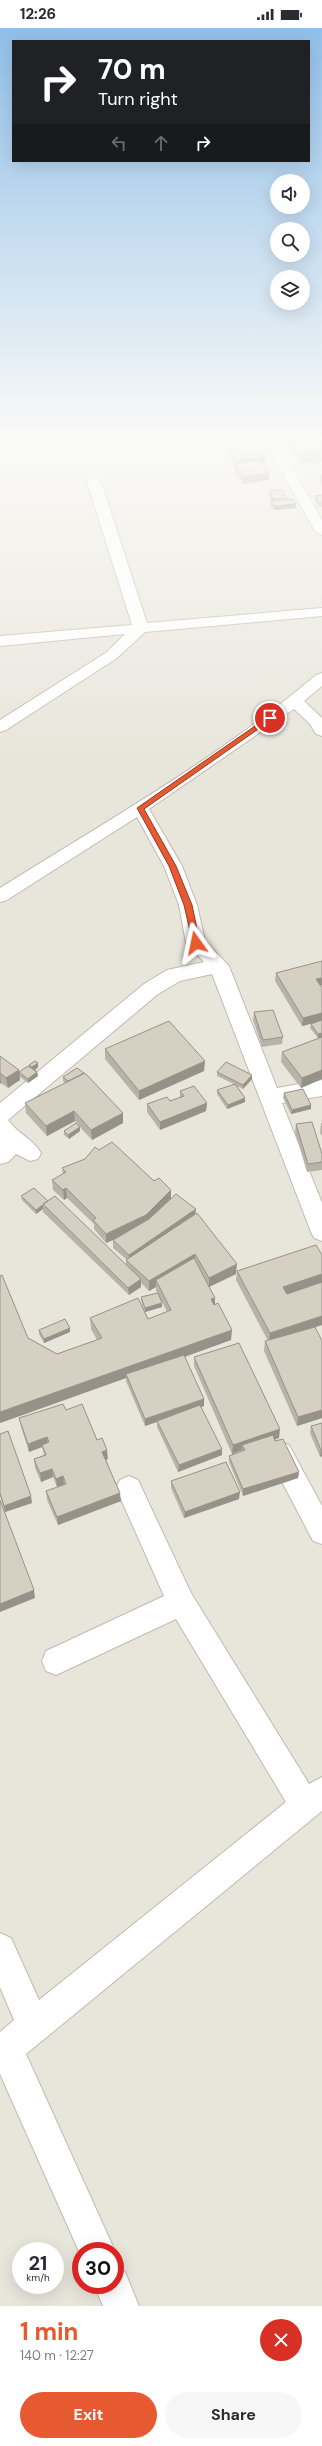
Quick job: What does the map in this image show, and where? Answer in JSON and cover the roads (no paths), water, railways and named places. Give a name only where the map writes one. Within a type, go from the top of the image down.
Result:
[{"type":"street","points":[[115,546],[142,628]]},
{"type":"street","points":[[0,641],[322,612]]},
{"type":"street","points":[[0,727],[112,655],[142,628]]},
{"type":"street","points":[[0,896],[140,808],[295,701],[322,678]]},
{"type":"street","points":[[295,701],[317,722],[322,731]]},
{"type":"street","points":[[140,808],[173,866],[188,905],[196,943],[219,966],[322,1232]]},
{"type":"street","points":[[0,1115],[151,989],[174,975],[219,966]]},
{"type":"street","points":[[270,1097],[322,1088]]},
{"type":"street","points":[[4,1131],[30,1153]]},
{"type":"street","points":[[0,1156],[7,1151],[10,1139],[4,1131]]},
{"type":"street","points":[[268,1431],[322,1532]]},
{"type":"street","points":[[92,2242],[3,2051],[314,1799],[180,1602],[129,1488]]},
{"type":"street","points":[[56,1661],[180,1602]]},
{"type":"street","points":[[0,1949],[33,2026]]},
{"type":"street","points":[[116,2294],[121,2306]]}]
